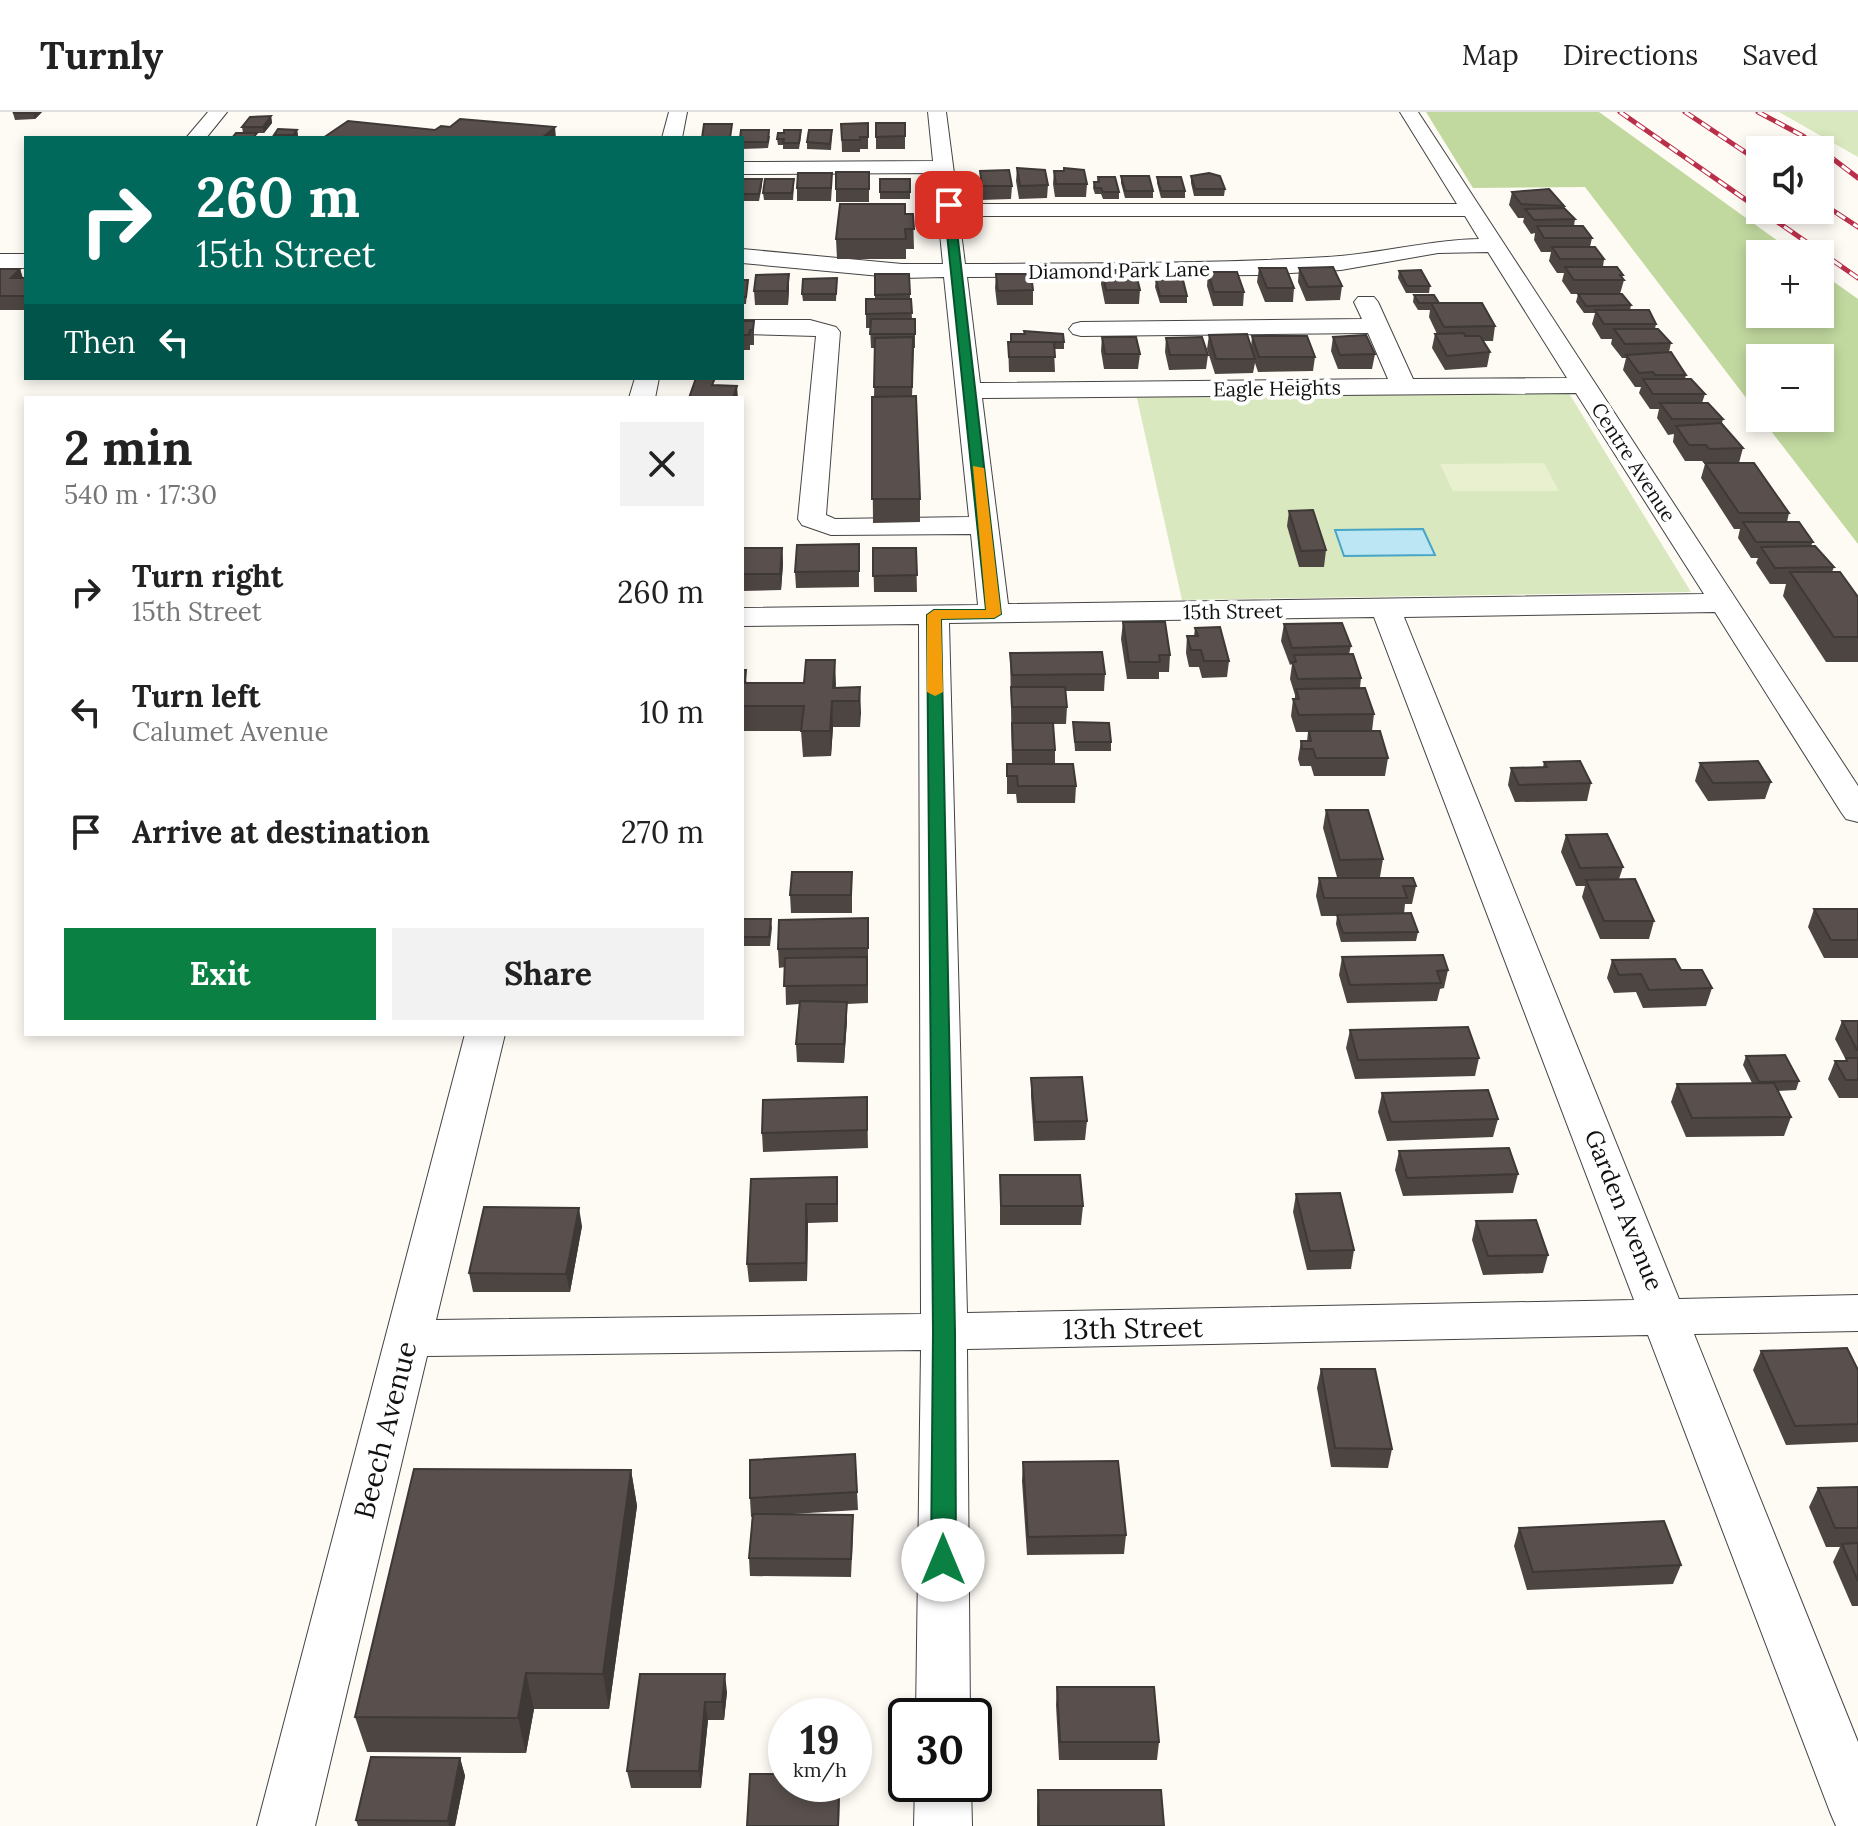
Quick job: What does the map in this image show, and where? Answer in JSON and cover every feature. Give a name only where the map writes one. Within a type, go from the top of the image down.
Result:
[{"type":"street","points":[[198,136],[218,112]]},
{"type":"street","points":[[672,136],[678,112]]},
{"type":"street","points":[[937,112],[994,614]]},
{"type":"street","name":"Centre Avenue","points":[[1409,112],[1858,812]]},
{"type":"street","points":[[744,168],[944,167]]},
{"type":"street","points":[[950,210],[1473,210]]},
{"type":"street","name":"Diamond Park Lane","points":[[744,256],[780,256],[853,269],[1258,268],[1341,263],[1438,246],[1495,245]]},
{"type":"street","points":[[0,261],[24,261]]},
{"type":"street","points":[[1366,301],[1404,387]]},
{"type":"street","points":[[1081,329],[1377,326]]},
{"type":"street","points":[[744,327],[810,327],[828,332],[812,519],[831,527],[983,525]]},
{"type":"street","points":[[1145,328],[1156,371]]},
{"type":"street","name":"Eagle Heights","points":[[969,391],[1156,371],[1404,387],[1585,385]]},
{"type":"street","name":"15th Street","points":[[744,617],[1725,603]]},
{"type":"street","name":"Garden Avenue","points":[[1386,609],[1858,1812]]},
{"type":"street","points":[[934,615],[944,1332],[943,1698]]},
{"type":"street","name":"Beech Avenue","points":[[286,1826],[484,1036]]},
{"type":"street","name":"13th Street","points":[[408,1338],[944,1332],[1858,1313]]},
{"type":"street","points":[[943,1802],[943,1826]]},
{"type":"green space","points":[[1426,112],[1599,112],[1746,218],[1746,224],[1754,224],[1777,240],[1746,240],[1746,328],[1834,328],[1834,282],[1858,299],[1858,544],[1772,432],[1834,432],[1834,344],[1746,344],[1746,398],[1585,187],[1473,188]]},
{"type":"green space","points":[[1779,112],[1858,112],[1858,157],[1834,143],[1834,136],[1821,136]]},
{"type":"green space","points":[[1567,390],[1691,592],[1182,600],[1136,394]]},
{"type":"green space","points":[[1544,463],[1559,491],[1453,491],[1440,464]]},
{"type":"water","points":[[1423,529],[1435,555],[1344,556],[1335,530]]},
{"type":"building","points":[[271,116],[263,127],[242,127],[250,117]]},
{"type":"building","points":[[460,119],[555,127],[544,136],[326,136],[348,121],[435,130],[441,126],[450,127]]},
{"type":"building","points":[[868,123],[868,137],[842,140],[841,124]]},
{"type":"building","points":[[876,123],[905,123],[905,136],[876,137]]},
{"type":"building","points":[[704,124],[732,124],[730,136],[702,136]]},
{"type":"building","points":[[278,129],[297,130],[293,135],[274,135]]},
{"type":"building","points":[[741,130],[769,130],[768,142],[744,142],[744,136],[740,136]]},
{"type":"building","points":[[784,130],[801,130],[799,143],[783,143],[784,139],[777,139],[778,133],[784,133]]},
{"type":"building","points":[[809,130],[832,130],[830,144],[807,142]]},
{"type":"building","points":[[236,133],[257,133],[255,136],[234,136]]},
{"type":"building","points":[[1017,168],[1045,170],[1048,185],[1020,186]]},
{"type":"building","points":[[1064,168],[1084,170],[1087,184],[1056,184],[1054,171],[1064,171]]},
{"type":"building","points":[[1009,170],[1012,186],[982,186],[980,171]]},
{"type":"building","points":[[836,172],[869,172],[869,189],[836,189]]},
{"type":"building","points":[[798,173],[832,173],[831,188],[797,188]]},
{"type":"building","points":[[1209,173],[1220,176],[1225,189],[1195,189],[1191,176]]},
{"type":"building","points":[[1121,176],[1149,176],[1153,191],[1125,191]]},
{"type":"building","points":[[1098,177],[1115,177],[1119,192],[1103,192],[1101,188],[1095,188],[1094,182],[1099,182]]},
{"type":"building","points":[[1157,177],[1181,177],[1185,191],[1161,191]]},
{"type":"building","points":[[744,179],[762,179],[759,194],[744,194]]},
{"type":"building","points":[[765,179],[794,179],[792,193],[763,193]]},
{"type":"building","points":[[880,179],[910,179],[910,192],[880,192]]},
{"type":"building","points":[[1549,189],[1564,206],[1521,204],[1512,192]]},
{"type":"building","points":[[840,204],[905,204],[905,214],[913,214],[914,229],[905,229],[906,239],[836,239]]},
{"type":"building","points":[[1564,208],[1575,219],[1534,220],[1525,209]]},
{"type":"building","points":[[1537,226],[1583,226],[1592,238],[1544,238]]},
{"type":"building","points":[[1552,247],[1595,247],[1604,259],[1560,259]]},
{"type":"building","points":[[1333,267],[1342,286],[1308,287],[1299,268]]},
{"type":"building","points":[[1565,267],[1617,267],[1624,280],[1574,280]]},
{"type":"building","points":[[1259,268],[1286,268],[1294,288],[1267,288]]},
{"type":"building","points":[[0,269],[20,269],[11,278],[24,278],[24,296],[0,296]]},
{"type":"building","points":[[1102,270],[1135,270],[1140,290],[1106,290]]},
{"type":"building","points":[[1421,270],[1430,286],[1407,286],[1399,271]]},
{"type":"building","points":[[1208,272],[1237,272],[1244,292],[1214,292]]},
{"type":"building","points":[[789,274],[787,291],[754,291],[756,275]]},
{"type":"building","points":[[875,274],[909,274],[910,294],[875,295]]},
{"type":"building","points":[[996,274],[1031,274],[1033,290],[998,291]]},
{"type":"building","points":[[837,278],[836,294],[802,294],[803,279]]},
{"type":"building","points":[[744,280],[748,280],[746,297]]},
{"type":"building","points":[[1156,280],[1183,280],[1187,296],[1160,296]]},
{"type":"building","points":[[1578,294],[1622,294],[1631,305],[1586,306]]},
{"type":"building","points":[[1414,295],[1434,295],[1439,303],[1419,303]]},
{"type":"building","points":[[866,299],[911,299],[912,313],[866,314]]},
{"type":"building","points":[[1431,303],[1482,303],[1495,326],[1444,327]]},
{"type":"building","points":[[1595,310],[1649,310],[1656,324],[1604,324]]},
{"type":"building","points":[[871,319],[915,319],[915,334],[870,334]]},
{"type":"building","points":[[744,321],[754,321],[753,330],[749,335],[744,335]]},
{"type":"building","points":[[1614,329],[1658,329],[1671,343],[1625,344]]},
{"type":"building","points":[[1024,331],[1063,334],[1064,342],[1011,342],[1011,334],[1025,334]]},
{"type":"building","points":[[1464,333],[1465,336],[1480,336],[1490,352],[1447,356],[1435,334]]},
{"type":"building","points":[[1247,334],[1255,359],[1216,359],[1209,335]]},
{"type":"building","points":[[1366,335],[1375,354],[1340,355],[1333,337]]},
{"type":"building","points":[[1252,336],[1307,336],[1315,357],[1259,357]]},
{"type":"building","points":[[913,337],[912,387],[874,387],[875,338]]},
{"type":"building","points":[[1102,337],[1136,337],[1140,354],[1105,354]]},
{"type":"building","points":[[1202,337],[1208,355],[1170,355],[1166,338]]},
{"type":"building","points":[[1008,342],[1054,342],[1055,357],[1009,357]]},
{"type":"building","points":[[1671,352],[1686,375],[1639,373],[1626,355]]},
{"type":"building","points":[[1643,379],[1691,379],[1705,394],[1653,394]]},
{"type":"building","points":[[695,380],[714,380],[712,385],[737,386],[734,396],[690,396]]},
{"type":"building","points":[[916,396],[920,499],[872,499],[872,397]]},
{"type":"building","points":[[1660,403],[1708,403],[1723,419],[1672,419]]},
{"type":"building","points":[[1721,423],[1743,448],[1709,449],[1706,445],[1689,445],[1676,426]]},
{"type":"building","points":[[1705,463],[1754,463],[1789,513],[1739,513]]},
{"type":"building","points":[[1313,510],[1326,550],[1301,551],[1289,511]]},
{"type":"building","points":[[1743,522],[1799,522],[1813,542],[1756,542]]},
{"type":"building","points":[[859,544],[859,571],[795,572],[797,545]]},
{"type":"building","points":[[1815,546],[1834,567],[1775,568],[1761,547]]},
{"type":"building","points":[[744,548],[782,548],[780,574],[744,574]]},
{"type":"building","points":[[873,548],[916,548],[917,575],[873,576]]},
{"type":"building","points":[[1790,572],[1840,572],[1858,597],[1858,637],[1834,637]]},
{"type":"building","points":[[1123,622],[1165,622],[1170,655],[1159,655],[1160,662],[1129,662]]},
{"type":"building","points":[[1342,623],[1351,646],[1292,648],[1284,624]]},
{"type":"building","points":[[1220,627],[1229,661],[1204,661],[1201,650],[1191,650],[1187,636],[1198,636],[1195,628]]},
{"type":"building","points":[[1102,652],[1105,674],[1012,675],[1010,653]]},
{"type":"building","points":[[1353,654],[1361,678],[1298,679],[1292,662],[1296,662],[1294,655]]},
{"type":"building","points":[[806,660],[835,660],[833,688],[860,687],[859,701],[832,701],[830,731],[801,731],[804,706],[744,706],[744,670],[745,683],[804,683]]},
{"type":"building","points":[[1011,687],[1065,687],[1067,707],[1012,707]]},
{"type":"building","points":[[1365,688],[1374,714],[1299,715],[1293,699],[1299,699],[1296,689]]},
{"type":"building","points":[[1073,722],[1109,723],[1111,742],[1075,742]]},
{"type":"building","points":[[1012,723],[1053,723],[1055,750],[1013,750]]},
{"type":"building","points":[[1309,731],[1380,731],[1388,758],[1316,758],[1313,749],[1302,749],[1301,741],[1311,741]]},
{"type":"building","points":[[1580,761],[1591,783],[1519,785],[1511,768],[1547,767],[1544,762]]},
{"type":"building","points":[[1758,761],[1771,782],[1713,783],[1700,763]]},
{"type":"building","points":[[1007,764],[1073,764],[1076,786],[1018,786],[1017,776],[1007,776]]},
{"type":"building","points":[[1326,810],[1368,810],[1383,859],[1340,860]]},
{"type":"building","points":[[1607,834],[1623,867],[1580,868],[1566,835]]},
{"type":"building","points":[[792,872],[852,872],[851,895],[790,895]]},
{"type":"building","points":[[1319,878],[1413,878],[1416,886],[1403,886],[1407,898],[1324,898]]},
{"type":"building","points":[[1635,879],[1654,921],[1604,921],[1586,880]]},
{"type":"building","points":[[1814,909],[1858,909],[1858,940],[1831,940]]},
{"type":"building","points":[[1411,913],[1418,932],[1343,933],[1337,915]]},
{"type":"building","points":[[868,918],[868,948],[778,949],[779,920]]},
{"type":"building","points":[[744,919],[771,919],[769,937],[744,937]]},
{"type":"building","points":[[1443,955],[1448,970],[1437,971],[1441,983],[1350,985],[1342,957]]},
{"type":"building","points":[[867,957],[867,985],[784,986],[785,958]]},
{"type":"building","points":[[1675,959],[1681,970],[1702,970],[1712,988],[1649,990],[1641,974],[1619,975],[1612,960]]},
{"type":"building","points":[[800,1001],[847,1002],[844,1044],[796,1044]]},
{"type":"building","points":[[1842,1021],[1858,1021],[1858,1050],[1857,1050]]},
{"type":"building","points":[[1468,1027],[1479,1058],[1358,1060],[1350,1030]]},
{"type":"building","points":[[1785,1055],[1799,1081],[1759,1082],[1746,1056]]},
{"type":"building","points":[[1846,1058],[1858,1058],[1858,1080],[1846,1080],[1835,1061],[1847,1061]]},
{"type":"building","points":[[1082,1077],[1087,1121],[1035,1122],[1031,1078]]},
{"type":"building","points":[[1774,1083],[1791,1117],[1692,1118],[1677,1084]]},
{"type":"building","points":[[1488,1090],[1498,1119],[1391,1122],[1382,1093]]},
{"type":"building","points":[[867,1097],[867,1130],[762,1133],[763,1100]]},
{"type":"building","points":[[1509,1148],[1518,1174],[1407,1178],[1399,1151]]},
{"type":"building","points":[[1000,1175],[1080,1175],[1083,1206],[1001,1206]]},
{"type":"building","points":[[837,1177],[837,1204],[806,1204],[806,1263],[747,1264],[751,1179]]},
{"type":"building","points":[[1340,1193],[1354,1250],[1310,1251],[1296,1194]]},
{"type":"building","points":[[484,1207],[579,1208],[566,1274],[469,1273]]},
{"type":"building","points":[[1536,1220],[1548,1255],[1488,1256],[1476,1221]]},
{"type":"building","points":[[1847,1348],[1858,1370],[1858,1424],[1795,1426],[1761,1351]]},
{"type":"building","points":[[1321,1369],[1375,1369],[1392,1449],[1335,1448]]},
{"type":"building","points":[[855,1454],[857,1492],[750,1498],[750,1460]]},
{"type":"building","points":[[1118,1461],[1126,1535],[1028,1537],[1023,1462]]},
{"type":"building","points":[[414,1469],[631,1470],[603,1674],[526,1673],[518,1718],[355,1717]]},
{"type":"building","points":[[1858,1487],[1858,1528],[1835,1528],[1818,1488]]},
{"type":"building","points":[[753,1514],[853,1515],[851,1559],[749,1558]]},
{"type":"building","points":[[1664,1521],[1681,1565],[1533,1572],[1519,1528]]},
{"type":"building","points":[[1858,1543],[1858,1581],[1842,1544]]},
{"type":"building","points":[[640,1674],[725,1674],[722,1702],[705,1702],[699,1771],[627,1771]]},
{"type":"building","points":[[1057,1687],[1154,1687],[1159,1742],[1060,1742]]},
{"type":"building","points":[[371,1757],[460,1758],[448,1821],[356,1820]]},
{"type":"building","points":[[750,1774],[768,1774],[768,1802],[839,1802],[838,1826],[747,1826]]},
{"type":"building","points":[[1038,1790],[1161,1790],[1164,1826],[1039,1826]]},
{"type":"railway","points":[[1620,112],[1858,278]]},
{"type":"railway","points":[[1685,112],[1746,153]]},
{"type":"railway","points":[[1758,112],[1803,136],[1858,178]]},
{"type":"railway","points":[[1834,211],[1858,227]]},
{"type":"slow traffic","points":[[935,692],[934,615],[994,614],[977,468]]},
{"type":"route","points":[[943,1560],[944,1332],[934,615],[994,614],[949,205]]}]
